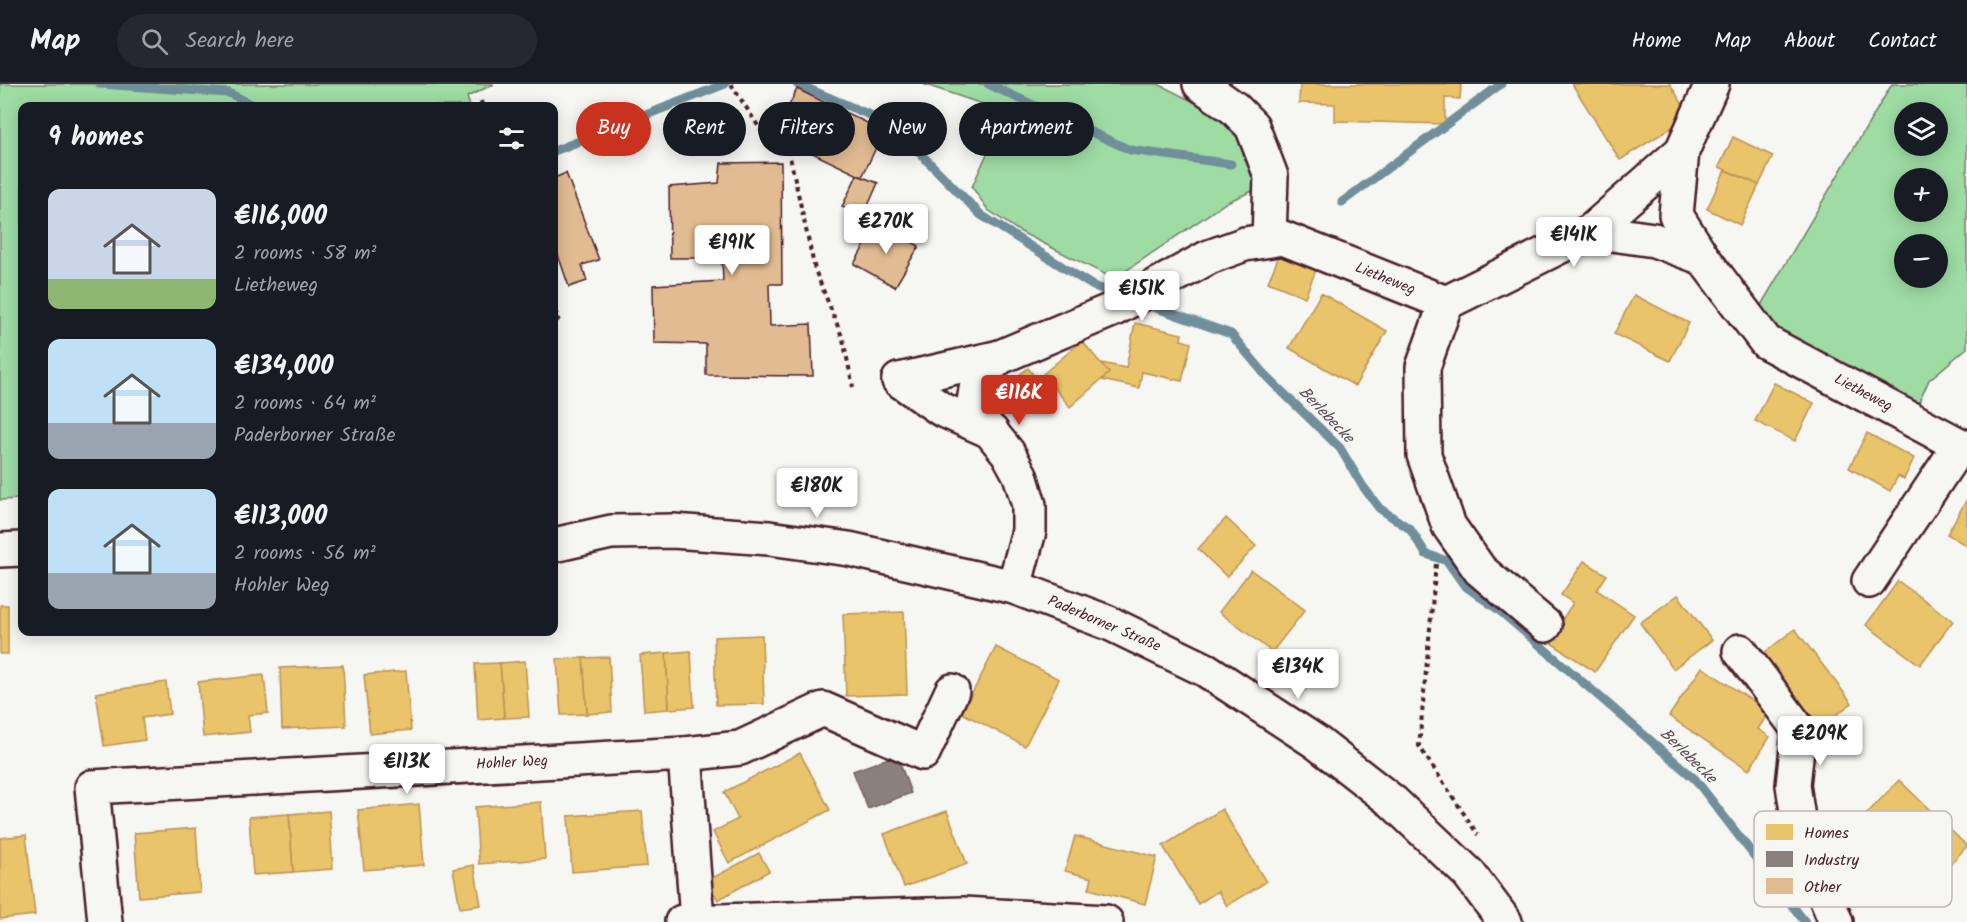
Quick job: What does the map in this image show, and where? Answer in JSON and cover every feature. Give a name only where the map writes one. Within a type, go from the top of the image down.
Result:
[{"type":"street","points":[[1200,84],[1234,108],[1252,126],[1271,176],[1269,240]]},
{"type":"street","points":[[1545,625],[1480,570],[1449,526],[1424,455],[1423,366],[1446,303],[1591,231],[1682,151],[1712,84]]},
{"type":"street","name":"Lietheweg","points":[[1682,151],[1676,215],[1703,258],[1766,342],[1963,447]]},
{"type":"street","points":[[1591,231],[1654,240],[1703,258]]},
{"type":"street","name":"Lietheweg","points":[[1014,587],[1029,531],[1029,506],[1020,475],[1008,453],[982,421],[974,402],[978,377],[1000,357],[1114,309],[1209,257],[1245,244],[1283,238],[1446,303]]},
{"type":"street","points":[[992,432],[941,409],[899,380],[1000,357]]},
{"type":"street","points":[[1869,581],[1963,447]]},
{"type":"street","name":"Paderborner Straße","points":[[558,522],[611,532],[673,531],[769,538],[849,549],[1014,587],[1109,622],[1206,670],[1316,742],[1393,802],[1469,874],[1505,922]]},
{"type":"street","name":"Paderborner Straße","points":[[558,544],[611,532]]},
{"type":"street","points":[[0,550],[18,549]]},
{"type":"street","points":[[1740,651],[1799,730],[1793,785],[1797,811]]},
{"type":"street","points":[[952,691],[923,753],[823,710],[740,748],[685,754],[689,921],[963,914],[1106,922]]},
{"type":"street","name":"Hohler Weg","points":[[105,922],[92,787],[685,754]]},
{"type":"street","points":[[1830,907],[1836,922]]},
{"type":"path","points":[[731,84],[764,135],[788,148],[815,270],[843,339],[853,387]]},
{"type":"path","points":[[1434,574],[1419,746],[1479,838]]},
{"type":"green space","points":[[0,84],[494,84],[467,97],[469,102],[18,102],[18,499],[0,500]]},
{"type":"green space","points":[[923,84],[1158,84],[1246,128],[1278,180],[1227,202],[1114,279],[1019,231],[988,210],[972,187],[986,156],[1094,156],[1094,102],[976,102]]},
{"type":"green space","points":[[1892,84],[1967,84],[1967,348],[1929,380],[1917,407],[1766,328],[1761,305]]},
{"type":"building: Homes","points":[[1300,84],[1461,84],[1460,99],[1445,98],[1445,124],[1335,121],[1335,104],[1299,103]]},
{"type":"building: Homes","points":[[1572,84],[1670,84],[1690,116],[1620,160]]},
{"type":"building: Homes","points":[[1733,137],[1773,156],[1759,185],[1719,167]]},
{"type":"building: Homes","points":[[1725,170],[1759,185],[1740,225],[1707,209]]},
{"type":"building: Homes","points":[[1279,256],[1316,270],[1305,297],[1268,282]]},
{"type":"building: Homes","points":[[1321,293],[1387,331],[1355,386],[1289,348]]},
{"type":"building: Homes","points":[[1634,295],[1689,323],[1670,361],[1614,334]]},
{"type":"building: Homes","points":[[1135,323],[1182,334],[1181,340],[1191,343],[1182,381],[1142,372],[1139,388],[1102,380],[1109,373],[1101,363],[1126,368]]},
{"type":"building: Homes","points":[[1082,341],[1109,373],[1070,407],[1043,374]]},
{"type":"building: Homes","points":[[1028,368],[1049,394],[1027,412],[1006,385]]},
{"type":"building: Homes","points":[[1774,383],[1814,403],[1795,441],[1755,421]]},
{"type":"building: Homes","points":[[1867,433],[1914,458],[1904,479],[1898,476],[1890,491],[1849,468]]},
{"type":"building: Homes","points":[[1967,499],[1967,546],[1947,534]]},
{"type":"building: Homes","points":[[1226,518],[1256,546],[1227,577],[1198,549]]},
{"type":"building: Homes","points":[[1584,561],[1607,575],[1597,590],[1634,615],[1595,672],[1548,641],[1573,603],[1561,595]]},
{"type":"building: Homes","points":[[1251,570],[1305,610],[1272,652],[1219,612]]},
{"type":"building: Homes","points":[[1898,581],[1953,621],[1920,665],[1866,625]]},
{"type":"building: Homes","points":[[1678,595],[1712,640],[1673,669],[1640,623]]},
{"type":"building: Homes","points":[[0,605],[8,605],[8,654],[0,654]]},
{"type":"building: Homes","points":[[904,612],[907,694],[846,696],[843,614]]},
{"type":"building: Homes","points":[[1795,629],[1852,703],[1816,730],[1760,656]]},
{"type":"building: Homes","points":[[762,635],[764,704],[716,705],[714,637]]},
{"type":"building: Homes","points":[[996,647],[1059,679],[1025,746],[962,713]]},
{"type":"building: Homes","points":[[691,651],[694,707],[669,709],[666,653]]},
{"type":"building: Homes","points":[[666,653],[669,709],[644,711],[640,655]]},
{"type":"building: Homes","points":[[609,657],[612,712],[587,714],[583,658]]},
{"type":"building: Homes","points":[[583,658],[587,714],[561,715],[557,659]]},
{"type":"building: Homes","points":[[525,661],[529,717],[504,718],[500,663]]},
{"type":"building: Homes","points":[[500,663],[504,718],[478,720],[475,664]]},
{"type":"building: Homes","points":[[343,665],[346,726],[282,729],[280,668]]},
{"type":"building: Homes","points":[[1702,667],[1769,712],[1758,729],[1770,737],[1749,770],[1669,716]]},
{"type":"building: Homes","points":[[406,671],[411,730],[370,734],[364,675]]},
{"type":"building: Homes","points":[[264,675],[268,713],[248,715],[250,732],[203,737],[198,682]]},
{"type":"building: Homes","points":[[166,682],[170,714],[142,718],[145,740],[104,746],[96,693]]},
{"type":"building: Homes","points":[[800,753],[830,810],[729,863],[713,832],[738,819],[724,792]]},
{"type":"building: Homes","points":[[1899,780],[1931,811],[1869,811]]},
{"type":"building: Homes","points":[[541,802],[545,859],[479,864],[475,807]]},
{"type":"building: Homes","points":[[419,804],[424,865],[364,870],[358,810]]},
{"type":"building: Homes","points":[[1222,809],[1266,882],[1227,906],[1218,891],[1198,904],[1163,846]]},
{"type":"building: Homes","points":[[329,811],[333,869],[293,872],[289,814]]},
{"type":"building: Homes","points":[[642,811],[647,866],[572,872],[568,816]]},
{"type":"building: Homes","points":[[947,811],[967,864],[904,887],[884,834]]},
{"type":"building: Homes","points":[[289,814],[293,872],[253,875],[249,817]]},
{"type":"building: Homes","points":[[196,828],[200,892],[139,897],[134,833]]},
{"type":"building: Homes","points":[[1952,831],[1967,846],[1952,862]]},
{"type":"building: Homes","points":[[26,835],[35,915],[0,919],[0,838]]},
{"type":"building: Homes","points":[[1075,836],[1157,857],[1145,904],[1089,889],[1092,878],[1065,871]]},
{"type":"building: Homes","points":[[759,853],[769,871],[718,900],[707,881]]},
{"type":"building: Homes","points":[[474,865],[481,905],[460,908],[453,869]]},
{"type":"building: Industry","points":[[897,755],[911,793],[868,809],[853,771]]},
{"type":"building: Other","points":[[797,89],[824,102],[791,102]]},
{"type":"building: Other","points":[[855,117],[867,123],[867,156],[872,156],[862,177],[818,156],[855,156]]},
{"type":"building: Other","points":[[781,162],[782,284],[769,284],[770,326],[811,324],[813,376],[706,375],[706,344],[654,343],[653,285],[723,281],[722,258],[670,258],[669,187],[719,183],[721,163]]},
{"type":"building: Other","points":[[566,173],[599,260],[582,265],[587,281],[569,287],[558,255],[558,176]]},
{"type":"building: Other","points":[[857,175],[878,183],[863,217],[842,207]]},
{"type":"building: Other","points":[[878,222],[919,246],[895,287],[854,264]]},
{"type":"waterway","name":"Berlebecke","points":[[100,84],[229,93],[247,102]]},
{"type":"waterway","name":"Berlebecke","points":[[558,149],[725,84]]},
{"type":"waterway","name":"Berlebecke","points":[[797,84],[891,124],[981,215],[1093,286],[1121,295]]},
{"type":"waterway","points":[[988,84],[1130,150],[1231,164]]},
{"type":"waterway","points":[[1342,202],[1501,84]]},
{"type":"waterway","name":"Berlebecke","points":[[1142,303],[1231,334],[1268,378],[1340,448],[1379,508],[1410,529],[1426,554],[1447,561],[1464,585],[1499,610],[1695,779],[1754,856]]},
{"type":"waterway","name":"Berlebecke","points":[[1793,907],[1805,922]]}]
